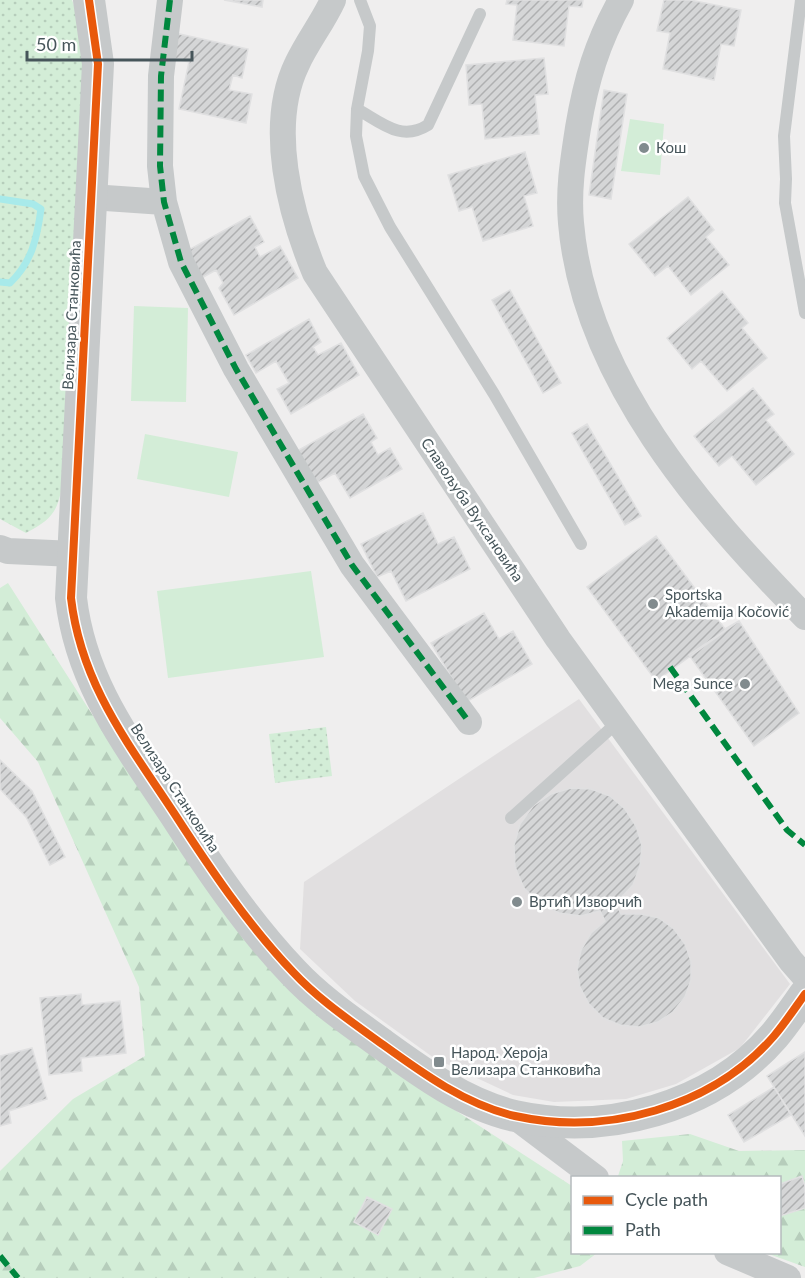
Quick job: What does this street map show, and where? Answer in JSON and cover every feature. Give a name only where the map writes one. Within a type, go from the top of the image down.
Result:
[{"type":"street","name":"Велизара Станковића","points":[[89,0],[99,64],[71,598],[74,626],[88,670],[106,709],[196,847],[292,972],[369,1035],[439,1083],[514,1115],[564,1122],[619,1119],[681,1101],[704,1090],[742,1065],[774,1037],[805,994]]},
{"type":"street","points":[[170,0],[164,35],[160,166],[164,202],[182,262],[236,369],[324,521],[352,565],[469,722]]},
{"type":"street","name":"Славољуба Вуксановића","points":[[333,0],[297,64],[289,88],[283,153],[286,180],[303,243],[315,273],[558,639],[756,914],[805,977]]},
{"type":"street","points":[[621,0],[604,29],[594,54],[571,169],[571,223],[574,252],[591,313],[628,395],[692,492],[738,549],[805,617]]},
{"type":"street","points":[[91,197],[164,202]]},
{"type":"street","points":[[0,548],[8,551],[74,554]]},
{"type":"street","points":[[514,1115],[593,1176]]},
{"type":"street","points":[[732,1254],[788,1278]]},
{"type":"lane","points":[[360,0],[370,26],[369,51],[357,109],[359,158],[372,194],[581,544]]},
{"type":"lane","points":[[801,0],[784,136],[785,203],[805,312]]},
{"type":"lane","points":[[357,109],[399,132],[416,133],[428,125],[480,14]]},
{"type":"lane","points":[[511,818],[619,721]]},
{"type":"shaded area","name":"Вртић Изворчић","points":[[579,699],[790,984],[740,1048],[676,1084],[626,1099],[554,1102],[513,1095],[434,1058],[355,1001],[300,949],[304,882]]},
{"type":"green space","points":[[0,0],[72,0],[84,33],[63,480],[59,499],[49,518],[26,533],[0,519]]},
{"type":"green space","name":"Кош","points":[[630,119],[664,124],[660,175],[621,171]]},
{"type":"green space","points":[[134,306],[188,308],[186,402],[131,401]]},
{"type":"green space","points":[[145,434],[238,452],[229,497],[137,479]]},
{"type":"green space","points":[[311,571],[324,657],[168,678],[157,591]]},
{"type":"green space","points":[[8,583],[97,722],[240,926],[323,1015],[376,1059],[571,1185],[571,1254],[596,1254],[580,1266],[534,1278],[0,1278],[0,1171],[73,1099],[145,1056],[139,987],[38,762],[0,718],[0,588]]},
{"type":"green space","points":[[326,727],[332,776],[275,783],[269,734]]},
{"type":"green space","points":[[690,1134],[739,1151],[805,1150],[805,1267],[769,1254],[781,1254],[781,1176],[618,1176],[623,1161],[622,1141]]},
{"type":"building","points":[[224,0],[263,0],[262,7]]},
{"type":"building","points":[[507,0],[583,0],[582,7],[569,6],[564,46],[513,40],[517,5],[506,4]]},
{"type":"building","points":[[664,0],[690,0],[741,10],[734,46],[721,44],[714,80],[663,69],[670,33],[657,31]]},
{"type":"building","points":[[175,33],[248,49],[242,78],[233,75],[229,90],[252,94],[246,123],[179,109],[189,62],[170,58]]},
{"type":"building","points":[[544,58],[548,94],[535,95],[539,134],[485,139],[482,104],[469,105],[466,65]]},
{"type":"building","points":[[604,90],[627,94],[611,199],[589,195]]},
{"type":"building","points":[[525,152],[537,193],[524,196],[533,226],[483,241],[472,207],[459,211],[448,175]]},
{"type":"building","points":[[688,197],[714,230],[706,237],[729,265],[691,295],[668,266],[655,276],[629,244]]},
{"type":"building","points":[[250,216],[264,242],[255,247],[260,257],[280,246],[298,278],[234,315],[219,288],[223,283],[216,270],[200,279],[185,252]]},
{"type":"building","points":[[510,290],[561,383],[543,393],[492,300]]},
{"type":"building","points":[[722,291],[748,323],[742,328],[767,358],[727,391],[701,361],[692,369],[667,338]]},
{"type":"building","points":[[309,319],[321,342],[313,347],[318,355],[341,343],[359,375],[291,414],[277,389],[289,383],[276,361],[256,373],[246,355]]},
{"type":"building","points":[[753,388],[774,414],[766,420],[794,454],[756,485],[732,456],[719,466],[694,436]]},
{"type":"building","points":[[363,414],[377,438],[371,442],[378,455],[390,448],[402,469],[350,498],[335,473],[315,484],[297,451]]},
{"type":"building","points":[[587,424],[641,516],[625,525],[572,433]]},
{"type":"building","points":[[423,513],[438,544],[454,537],[470,569],[406,601],[391,571],[377,577],[361,544]]},
{"type":"building","name":"Sportska Akademija Kočović","points":[[656,536],[725,629],[739,621],[656,681],[587,587]]},
{"type":"building","points":[[484,613],[499,639],[513,631],[532,664],[466,702],[431,643]]},
{"type":"building","name":"Mega Sunce","points":[[739,621],[799,713],[754,746],[689,655]]},
{"type":"building","points":[[0,760],[32,791],[65,857],[50,865],[26,817],[0,789]]},
{"type":"building","points":[[571,788],[591,789],[610,796],[625,809],[636,826],[642,846],[640,866],[633,885],[616,903],[621,914],[641,914],[659,918],[674,929],[685,944],[691,961],[691,980],[685,997],[673,1012],[658,1022],[639,1027],[620,1025],[603,1018],[589,1004],[580,987],[577,969],[581,950],[591,933],[605,921],[600,911],[581,916],[559,913],[539,903],[524,888],[515,867],[514,845],[520,824],[533,806],[551,794]]},
{"type":"building","points":[[81,994],[82,1005],[120,1001],[126,1053],[81,1058],[82,1071],[49,1075],[40,998]]},
{"type":"building","points":[[32,1048],[47,1099],[9,1111],[11,1123],[0,1126],[0,1056]]},
{"type":"building","points":[[805,1052],[805,1136],[767,1076]]},
{"type":"building","points":[[774,1087],[791,1115],[744,1142],[728,1115]]},
{"type":"building","points":[[802,1176],[805,1186],[805,1208],[781,1216],[781,1184]]},
{"type":"building","points":[[367,1197],[392,1209],[378,1235],[354,1222]]},
{"type":"waterway","points":[[0,199],[33,204],[41,209],[38,230],[24,267],[10,283],[0,282]]},
{"type":"marked path","points":[[170,0],[161,76],[160,166],[164,202],[181,262],[236,369],[352,565],[469,722]]},
{"type":"marked path","points":[[670,667],[787,830],[805,845]]},
{"type":"marked path","points":[[0,1256],[18,1278]]},
{"type":"cycle path","points":[[89,0],[98,64],[71,598],[76,629],[85,658],[109,712],[230,895],[276,954],[314,992],[336,1010],[445,1087],[479,1104],[515,1116],[550,1121],[585,1122],[621,1118],[655,1110],[689,1098],[720,1082],[749,1061],[774,1036],[805,994]]},
{"type":"place","name":"Кош","points":[[644,148]]},
{"type":"place","name":"Sportska Akademija Kočović","points":[[653,604]]},
{"type":"place","name":"Mega Sunce","points":[[745,684]]},
{"type":"place","name":"Вртић Изворчић","points":[[517,902]]},
{"type":"place","name":"Народ. Хероја Велизара Станковића","points":[[439,1062]]}]
